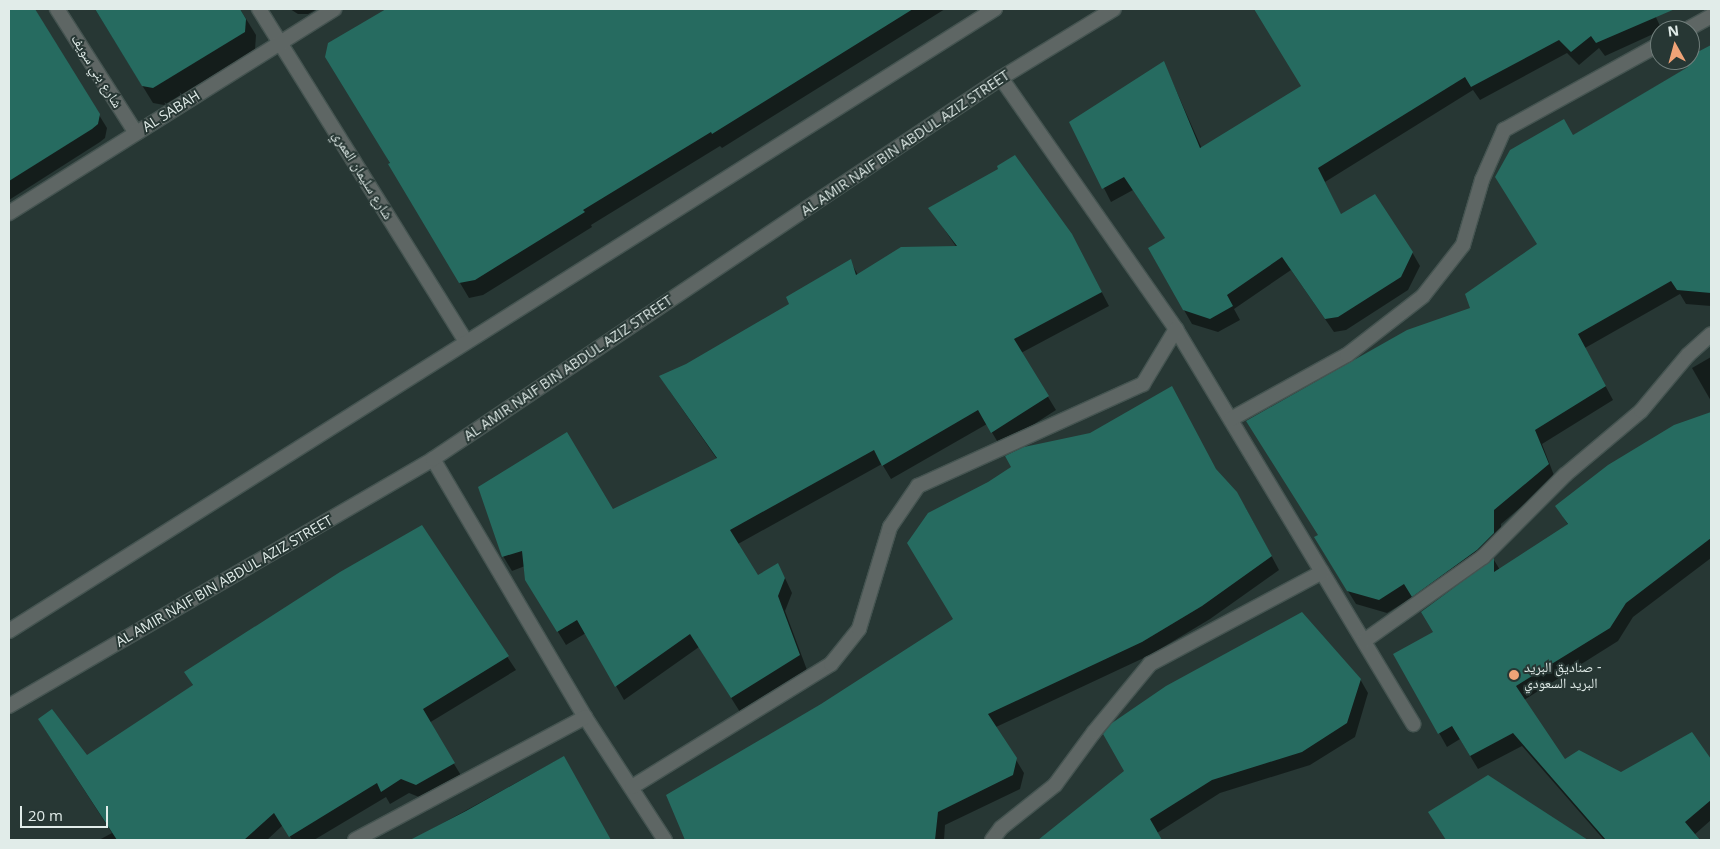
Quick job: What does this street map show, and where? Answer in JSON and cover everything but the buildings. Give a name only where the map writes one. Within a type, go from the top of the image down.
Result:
[{"type":"street","name":"شارع بني سويف","points":[[57,9],[136,133]]},
{"type":"street","name":"شارع سليمان العمري","points":[[260,9],[466,342]]},
{"type":"street","name":"AL SABAH","points":[[9,213],[334,9]]},
{"type":"street","points":[[9,631],[995,9]]},
{"type":"street","name":"AL AMIR NAIF BIN ABDUL AZIZ STREET","points":[[9,706],[433,459],[1001,78],[1114,9]]},
{"type":"street","points":[[1700,22],[1711,16]]},
{"type":"street","points":[[1231,419],[1347,355],[1423,296],[1463,245],[1482,180],[1504,130],[1650,50]]},
{"type":"street","points":[[1001,78],[1176,329],[1413,724]]},
{"type":"street","points":[[632,787],[831,664],[859,629],[890,528],[918,486],[1143,384],[1176,329]]},
{"type":"street","points":[[1364,641],[1483,557],[1565,475],[1641,411],[1688,355],[1711,334]]},
{"type":"street","points":[[433,459],[585,717],[665,840]]},
{"type":"street","points":[[992,840],[1001,828],[1055,785],[1094,732],[1150,664],[1322,572]]},
{"type":"street","points":[[355,840],[585,717]]},
{"type":"place","name":"صناديق البريد - البريد السعودي","points":[[1514,675]]}]
